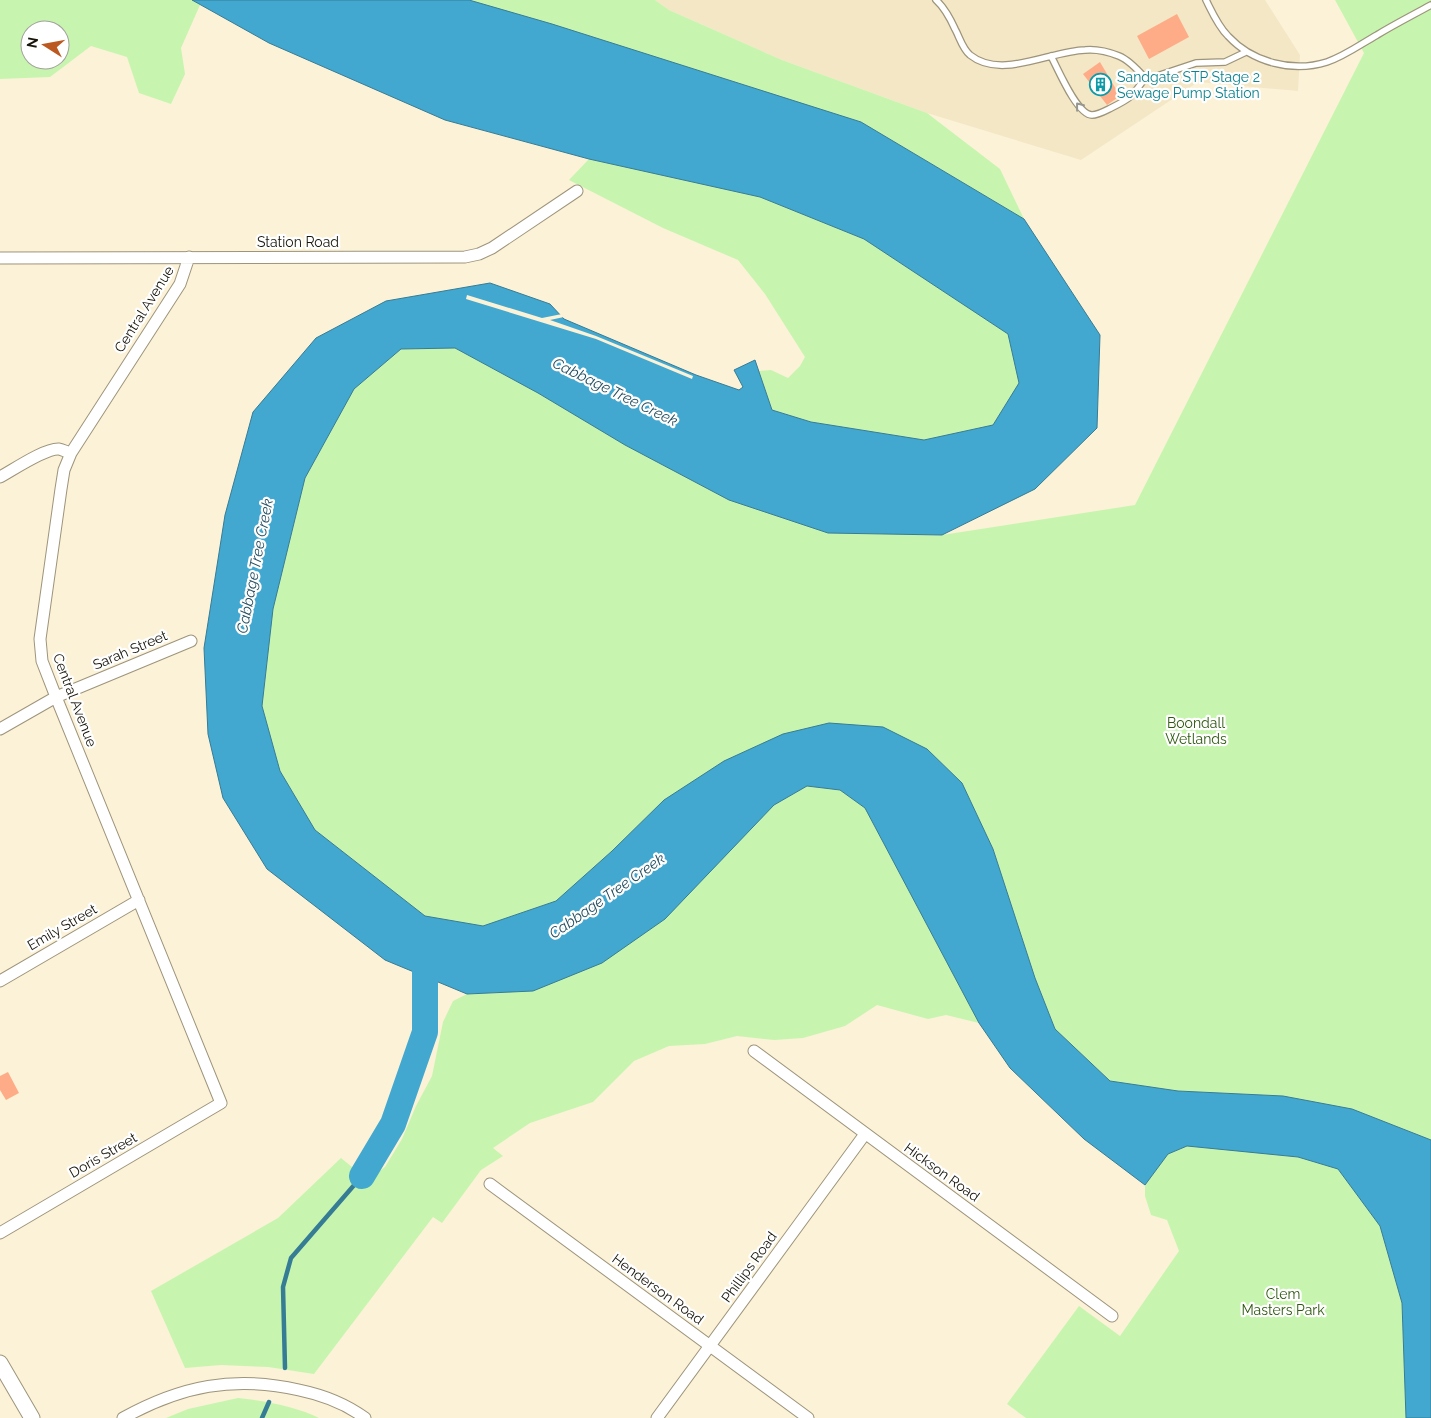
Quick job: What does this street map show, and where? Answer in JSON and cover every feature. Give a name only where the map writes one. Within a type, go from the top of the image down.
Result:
[{"type":"street","name":"Station Road","points":[[0,258],[466,257],[492,248],[578,191]]},
{"type":"street","name":"Central Avenue","points":[[189,257],[180,284],[71,453],[64,470],[40,638],[42,661],[56,697],[221,1103]]},
{"type":"street","points":[[0,477],[37,456],[54,450],[61,449],[71,453]]},
{"type":"street","name":"Sarah Street","points":[[0,729],[56,697],[191,641]]},
{"type":"street","name":"Emily Street","points":[[0,981],[139,900]]},
{"type":"street","name":"Hickson Road","points":[[754,1051],[1112,1316]]},
{"type":"street","name":"Doris Street","points":[[0,1233],[221,1103]]},
{"type":"street","name":"Phillips Road","points":[[657,1418],[865,1134]]},
{"type":"street","name":"Henderson Road","points":[[490,1184],[808,1418]]},
{"type":"street","points":[[0,1363],[32,1418]]},
{"type":"street","points":[[123,1418],[182,1392],[215,1384],[237,1382],[274,1385],[314,1394],[332,1400],[365,1418]]},
{"type":"lane","points":[[936,0],[944,8],[964,48],[971,56],[984,63],[999,66],[1086,50],[1102,51],[1120,56],[1136,68],[1145,78]]},
{"type":"lane","points":[[1206,0],[1227,35],[1246,52],[1284,65],[1327,62],[1345,54],[1431,5]]},
{"type":"lane","points":[[1051,56],[1077,104],[1084,112],[1092,115],[1102,113],[1133,96],[1145,78],[1196,63],[1225,62],[1246,52]]},
{"type":"shaded area","points":[[655,0],[1265,0],[1300,55],[1298,91],[1198,82],[1081,160],[927,113],[782,60],[669,10]]},
{"type":"green space","points":[[0,0],[192,0],[200,5],[181,48],[185,74],[171,104],[139,93],[127,57],[91,46],[70,62],[70,20],[20,20],[20,70],[59,70],[50,77],[0,79]]},
{"type":"green space","points":[[469,0],[655,0],[669,10],[782,60],[927,113],[1000,169],[1024,219],[861,122]]},
{"type":"green space","name":"Boondall Wetlands","points":[[1335,0],[1431,0],[1431,1140],[1352,1109],[1283,1096],[1178,1091],[1110,1081],[1055,1029],[1035,978],[993,849],[962,783],[927,749],[664,800],[612,851],[556,901],[483,926],[425,916],[315,830],[280,771],[262,706],[273,609],[305,478],[354,389],[401,349],[455,348],[538,393],[625,445],[729,500],[828,533],[942,535],[1135,505],[1364,53]]},
{"type":"green space","points":[[589,159],[760,197],[864,239],[1008,334],[1019,383],[993,425],[924,440],[811,422],[772,410],[759,371],[771,370],[788,378],[800,366],[805,357],[765,294],[738,260],[663,228],[569,180]]},
{"type":"green space","points":[[807,786],[840,790],[865,808],[979,1023],[946,1015],[928,1019],[877,1005],[845,1026],[803,1038],[774,1040],[737,1036],[705,1044],[669,1046],[634,1061],[593,1102],[530,1123],[493,1148],[503,1156],[481,1170],[442,1223],[433,1217],[314,1374],[268,1367],[221,1365],[185,1368],[151,1291],[278,1218],[341,1158],[368,1180],[385,1167],[402,1139],[416,1106],[432,1076],[443,1022],[453,1001],[467,994],[533,991],[774,805]]},
{"type":"green space","name":"Clem Masters Park","points":[[1187,1146],[1298,1157],[1338,1169],[1380,1226],[1402,1303],[1406,1418],[1026,1418],[1007,1404],[1079,1306],[1120,1336],[1179,1251],[1167,1220],[1151,1215],[1145,1196],[1145,1185],[1168,1154]]},
{"type":"green space","points":[[238,1398],[280,1405],[319,1418],[166,1418],[188,1409]]},
{"type":"water","name":"Cabbage Tree Creek","points":[[192,0],[469,0],[552,24],[861,122],[1024,219],[1100,335],[1097,428],[1035,489],[942,535],[828,533],[729,500],[625,445],[538,393],[455,348],[401,349],[354,389],[305,478],[273,609],[262,706],[280,771],[315,830],[425,916],[483,926],[556,901],[612,851],[664,800],[724,761],[783,734],[829,723],[883,727],[927,749],[962,783],[993,849],[1035,978],[1055,1029],[1110,1081],[1178,1091],[1283,1096],[1352,1109],[1431,1140],[1431,1418],[1406,1418],[1402,1303],[1380,1226],[1338,1169],[1298,1157],[1187,1146],[1168,1154],[1145,1185],[1084,1139],[1010,1068],[979,1023],[865,808],[840,790],[807,786],[774,805],[665,919],[602,963],[533,991],[467,994],[385,960],[267,869],[223,798],[208,734],[204,648],[225,515],[253,412],[316,338],[386,301],[490,283],[550,304],[564,319],[696,375],[739,390],[743,387],[734,370],[755,360],[772,410],[811,422],[924,440],[993,425],[1019,383],[1008,334],[864,239],[760,197],[589,159],[445,120],[269,43]]},
{"type":"pier","points":[[467,295],[542,318],[562,314],[564,317],[550,320],[596,336],[693,376],[692,379],[596,339],[466,299]]},
{"type":"building","points":[[1177,14],[1189,37],[1149,59],[1137,36]]},
{"type":"building","name":"Sandgate STP Stage 2 Sewage Pump Station","points":[[1100,62],[1120,96],[1107,105],[1083,74]]},
{"type":"building","points":[[8,1072],[19,1093],[6,1100],[0,1090],[0,1076]]},
{"type":"waterway","points":[[362,1176],[393,1124],[425,1032],[425,947]]},
{"type":"waterway","points":[[285,1368],[283,1287],[291,1258],[362,1176]]},
{"type":"waterway","points":[[262,1418],[269,1402]]},
{"type":"place","name":"Sandgate STP Stage 2 Sewage Pump Station","points":[[1101,85]]}]
